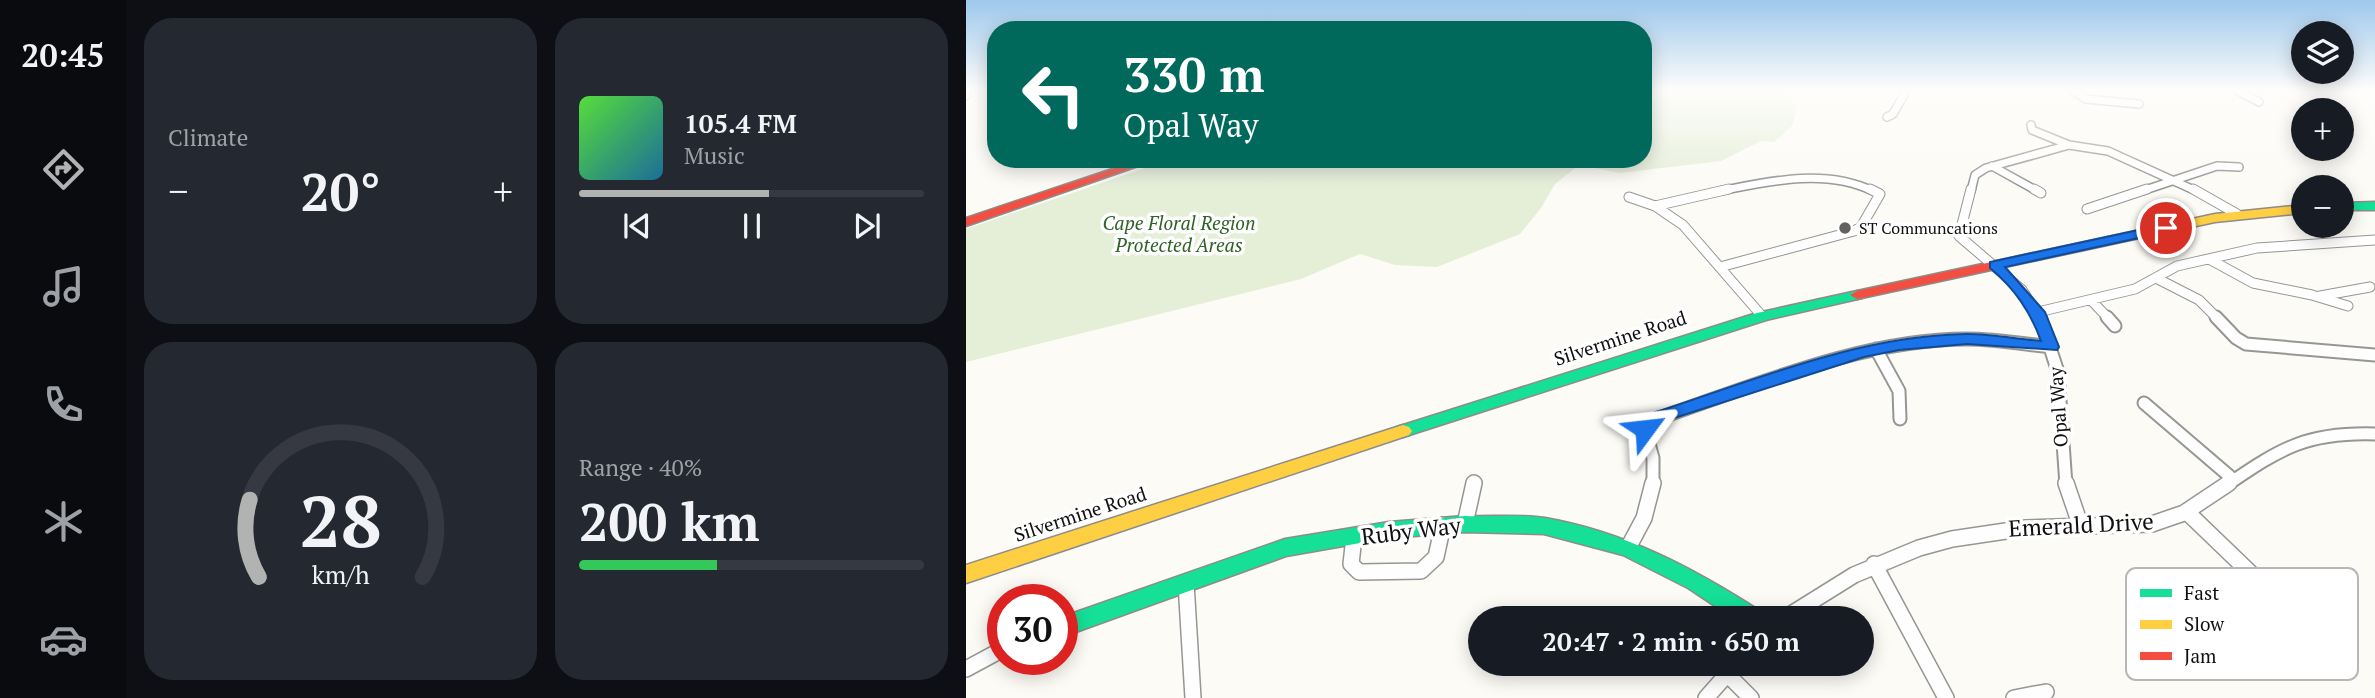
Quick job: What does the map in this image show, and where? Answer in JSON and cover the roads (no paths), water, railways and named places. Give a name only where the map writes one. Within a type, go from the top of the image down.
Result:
[{"type":"street","points":[[2031,125],[2032,130],[2069,145],[2108,151],[2177,180],[2237,214]]},
{"type":"street","points":[[1992,166],[2069,145]]},
{"type":"street","points":[[2087,209],[2222,165],[2239,167]]},
{"type":"street","points":[[1992,166],[2041,194]]},
{"type":"street","name":"Opal Way","points":[[1992,166],[1975,175],[1958,232],[1960,239],[2010,278],[2038,312],[2052,347],[2061,394],[2062,475],[2066,494],[2080,524]]},
{"type":"street","points":[[966,222],[1126,168]]},
{"type":"street","points":[[1655,206],[1679,198],[1783,180],[1840,180],[1880,194],[1861,227],[1854,231],[1720,267]]},
{"type":"street","points":[[1629,197],[1655,206],[1684,225],[1762,316]]},
{"type":"street","points":[[2354,207],[2375,206]]},
{"type":"street","name":"Silvermine Road","points":[[966,573],[1762,316],[2237,214],[2291,210]]},
{"type":"street","points":[[2038,312],[2135,289],[2177,266],[2266,246],[2375,240]]},
{"type":"street","points":[[2210,259],[2249,282],[2320,296],[2348,306]]},
{"type":"street","points":[[2156,278],[2199,300],[2236,338],[2246,344],[2375,355]]},
{"type":"street","points":[[2320,296],[2370,287]]},
{"type":"street","points":[[2091,300],[2115,326]]},
{"type":"street","points":[[1628,548],[1641,525],[1651,495],[1654,461],[1645,434],[1647,424],[1662,416],[1840,358],[1876,349],[1967,339],[2052,347]]},
{"type":"street","points":[[1876,349],[1899,389],[1902,409],[1900,419]]},
{"type":"street","points":[[2144,403],[2234,480]]},
{"type":"street","name":"Emerald Drive","points":[[1802,606],[1836,583],[1916,547],[1986,531],[2080,524],[2153,524],[2187,512],[2292,443],[2323,434],[2375,434]]},
{"type":"street","points":[[1465,524],[1474,483]]},
{"type":"street","points":[[2187,512],[2245,568]]},
{"type":"street","name":"Ruby Way","points":[[1078,621],[1286,548],[1389,530],[1465,524],[1549,527],[1628,548],[1696,581],[1734,606]]},
{"type":"street","points":[[1354,537],[1351,564],[1359,572],[1421,571],[1428,568],[1438,556],[1443,525]]},
{"type":"street","points":[[1874,564],[1946,698]]},
{"type":"street","points":[[1186,583],[1193,698]]},
{"type":"street","points":[[966,669],[987,658]]},
{"type":"street","points":[[1706,698],[1725,676]]},
{"type":"street","points":[[1737,676],[1751,698]]},
{"type":"street","points":[[2014,698],[2046,692]]},
{"type":"place","name":"ST Communcations","points":[[1845,228]]},
{"type":"park label","name":"Cape Floral Region Protected Areas","points":[[1179,234]]}]
